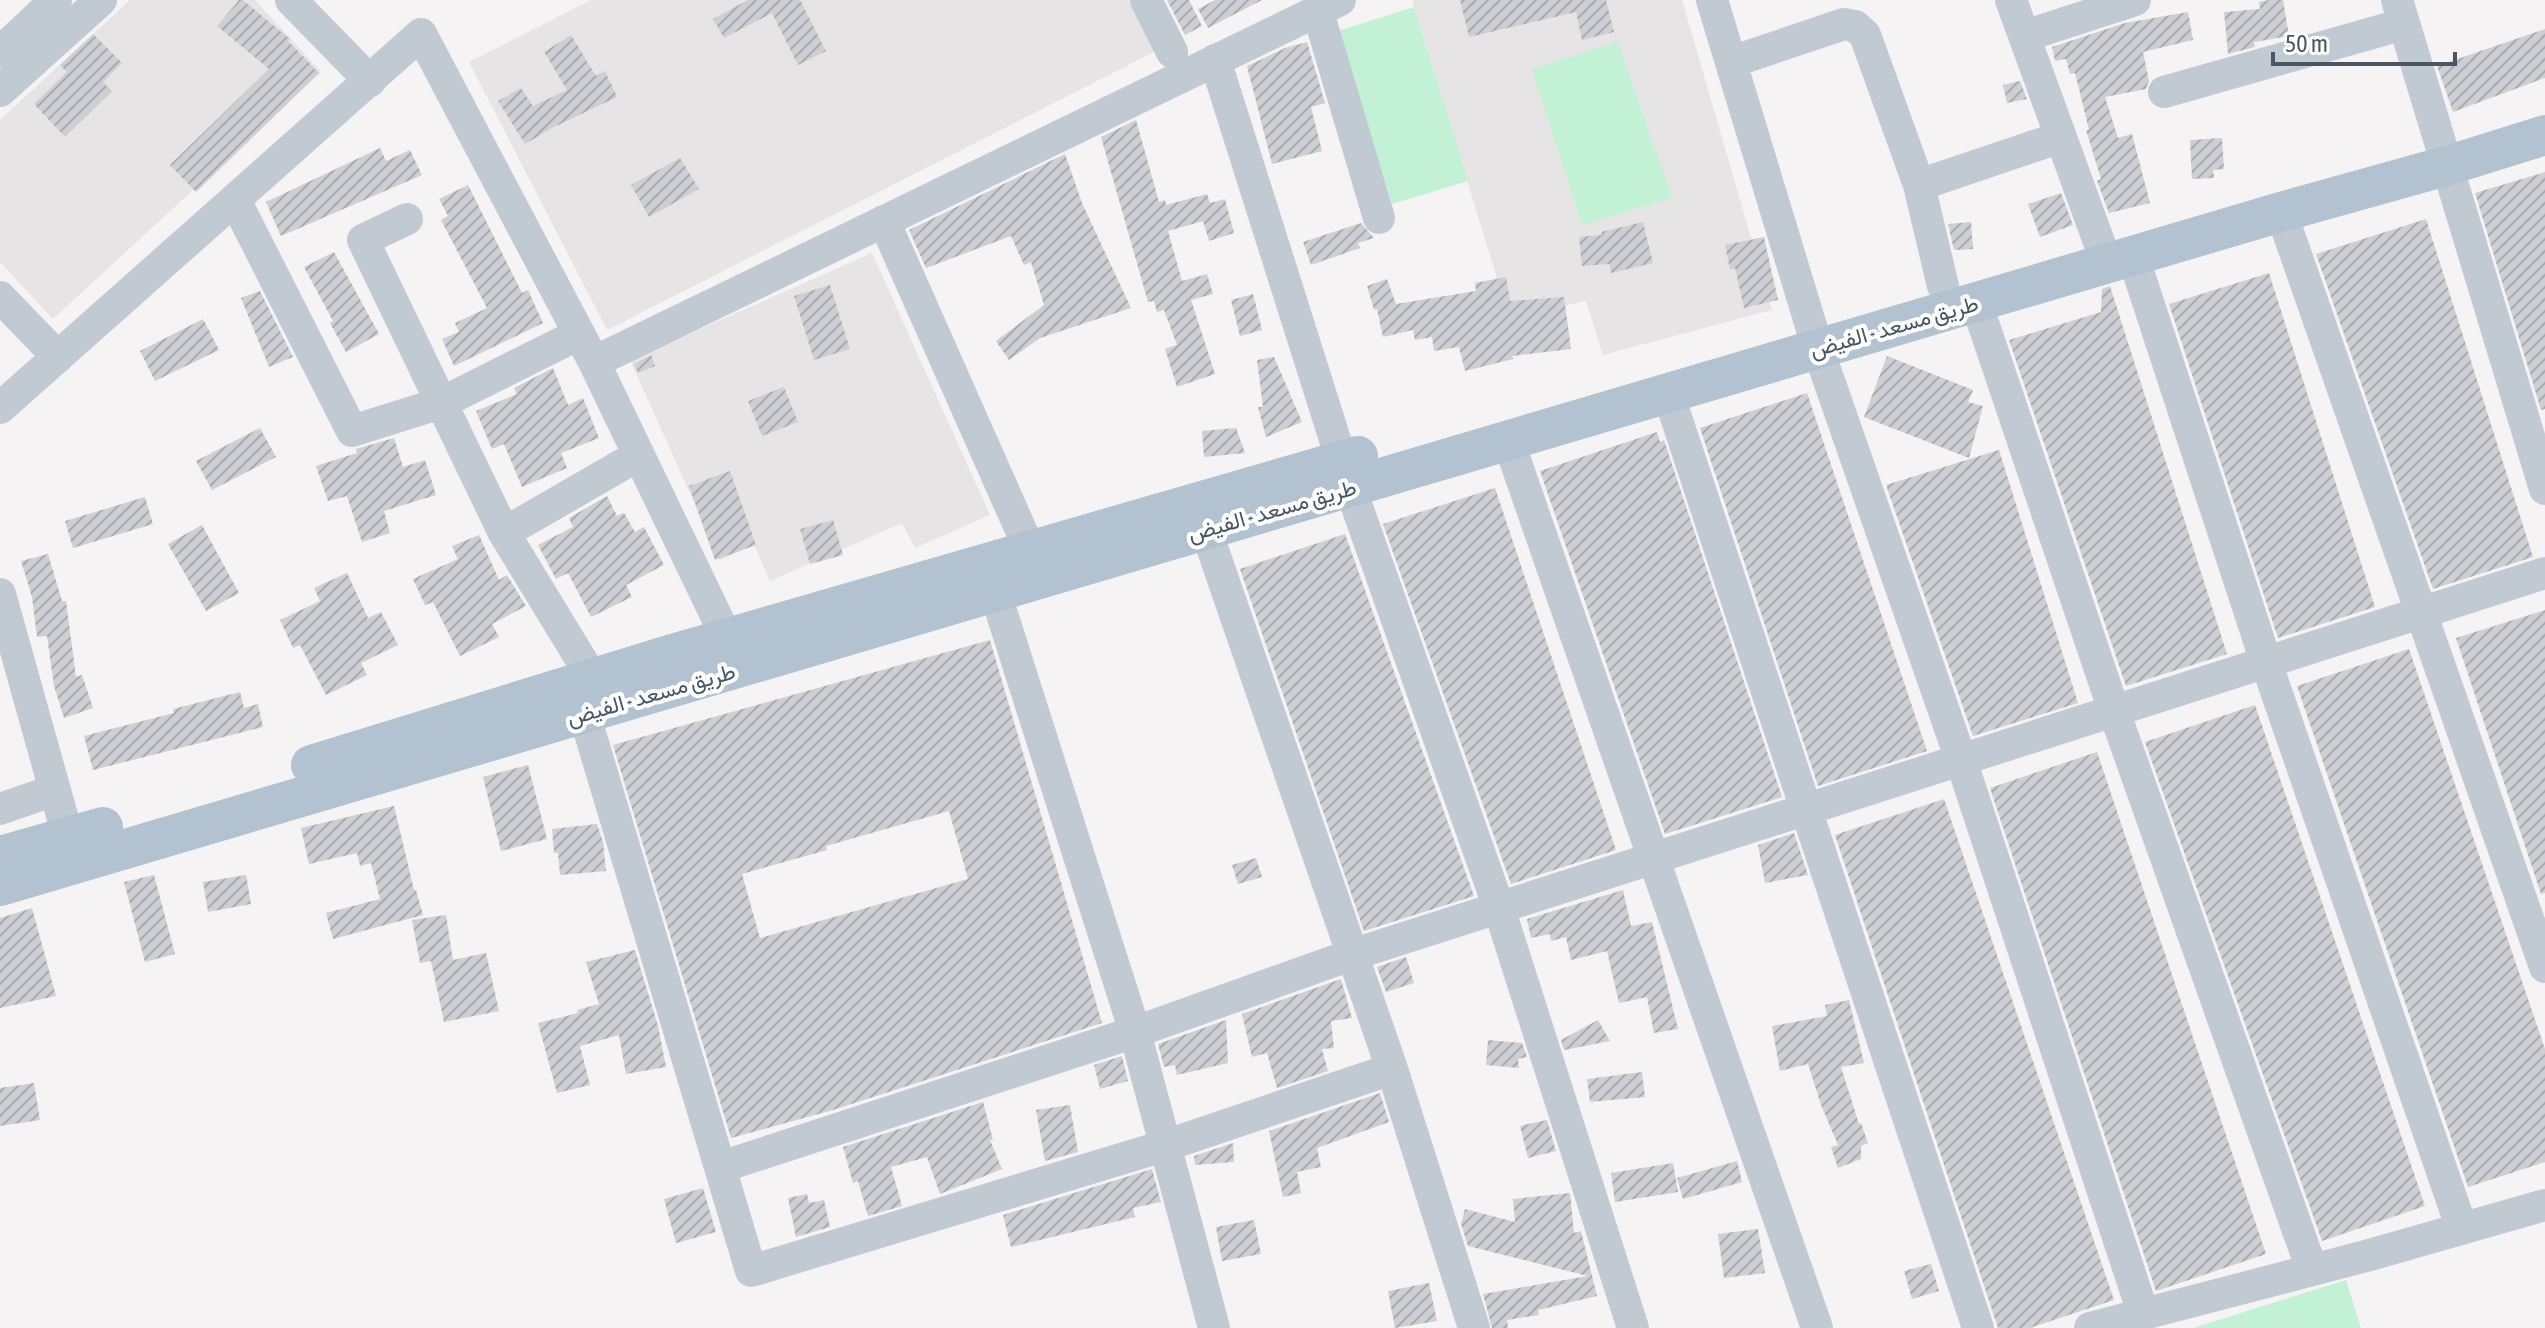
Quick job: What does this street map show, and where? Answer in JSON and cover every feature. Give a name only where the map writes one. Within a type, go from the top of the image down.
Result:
[{"type":"main road","name":"طريق مسعد - الفيض","points":[[0,886],[589,696],[1960,294],[2281,212],[2443,155],[2545,112]]},
{"type":"main road","name":"طريق مسعد - الفيض","points":[[2113,253],[2443,155],[2545,135]]},
{"type":"main road","name":"طريق مسعد - الفيض","points":[[735,653],[995,592],[1036,564],[1206,530],[1346,474],[1508,440],[1668,393],[1814,336]]},
{"type":"main road","name":"طريق مسعد - الفيض","points":[[0,856],[589,696]]},
{"type":"street","points":[[0,52],[56,0]]},
{"type":"street","points":[[0,91],[101,0]]},
{"type":"street","points":[[291,0],[370,81]]},
{"type":"street","points":[[1146,0],[1172,52]]},
{"type":"street","points":[[1712,0],[1814,336],[1961,760],[2143,1313]]},
{"type":"street","points":[[2011,0],[2061,137],[2113,253],[2266,662],[2462,1229]]},
{"type":"street","points":[[2025,36],[2135,0]]},
{"type":"street","points":[[235,200],[352,431],[441,403],[586,348],[884,221],[1215,60],[1308,9],[1379,218]]},
{"type":"street","points":[[2164,92],[2400,12],[2545,489]]},
{"type":"street","points":[[1731,62],[1844,24],[1861,30],[1865,35],[2114,711],[2312,1270]]},
{"type":"street","points":[[0,408],[421,34],[586,348],[735,653]]},
{"type":"street","points":[[1215,60],[1346,474],[1499,908],[1633,1328]]},
{"type":"street","points":[[1919,185],[2061,137]]},
{"type":"street","points":[[2281,212],[2545,967]]},
{"type":"street","points":[[407,219],[363,240],[504,533],[589,696],[751,1271],[1167,1145],[1392,1069]]},
{"type":"street","points":[[884,221],[1036,564]]},
{"type":"street","points":[[0,297],[58,357]]},
{"type":"street","points":[[1668,393],[1978,1328]]},
{"type":"street","points":[[1508,440],[1817,1328]]},
{"type":"street","points":[[504,533],[639,455]]},
{"type":"street","points":[[1206,530],[1392,1069],[1474,1328]]},
{"type":"street","points":[[721,1167],[1135,1032],[1351,955],[2545,573]]},
{"type":"street","points":[[995,592],[1135,1032],[1214,1328]]},
{"type":"street","points":[[0,594],[68,837]]},
{"type":"street","points":[[0,809],[55,790]]},
{"type":"street","points":[[2090,1328],[2545,1205]]},
{"type":"shaded area","points":[[130,0],[255,0],[321,72],[53,319],[0,262],[0,120]]},
{"type":"shaded area","points":[[591,0],[1129,0],[1156,51],[607,330],[469,62]]},
{"type":"shaded area","points":[[1412,0],[1682,0],[1772,310],[1603,355],[1586,301],[1509,318]]},
{"type":"shaded area","points":[[872,253],[990,515],[915,548],[902,523],[770,581],[754,545],[720,560],[630,360]]},
{"type":"green space","points":[[1414,7],[1468,181],[1392,204],[1338,31]]},
{"type":"green space","points":[[1618,42],[1672,198],[1582,225],[1532,69]]},
{"type":"green space","points":[[2346,1280],[2361,1328],[2193,1328]]},
{"type":"building","points":[[239,0],[243,0],[290,39],[288,41],[319,73],[196,192],[170,165],[269,69],[217,26]]},
{"type":"building","points":[[748,0],[800,0],[826,51],[798,65],[772,13],[724,38],[713,19]]},
{"type":"building","points":[[1167,0],[1189,0],[1202,26],[1185,35]]},
{"type":"building","points":[[1215,0],[1262,0],[1208,28],[1198,9]]},
{"type":"building","points":[[1460,0],[1606,0],[1614,32],[1582,40],[1576,12],[1469,37]]},
{"type":"building","points":[[2283,0],[2289,36],[2254,42],[2255,47],[2228,54],[2224,12],[2260,9],[2259,2]]},
{"type":"building","points":[[2188,12],[2193,40],[2143,52],[2149,81],[2146,89],[2105,97],[2118,138],[2132,134],[2150,203],[2109,213],[2097,181],[2101,179],[2086,130],[2089,130],[2075,73],[2070,74],[2066,59],[2055,61],[2052,47],[2125,23]]},
{"type":"building","points":[[2545,29],[2545,78],[2453,112],[2437,66]]},
{"type":"building","points":[[93,34],[122,63],[103,82],[112,91],[65,137],[34,104],[67,72],[60,65]]},
{"type":"building","points":[[571,35],[596,76],[605,71],[617,97],[525,144],[498,101],[521,88],[533,106],[567,90],[544,52]]},
{"type":"building","points":[[1307,42],[1325,103],[1311,107],[1322,151],[1272,164],[1247,66],[1285,48]]},
{"type":"building","points":[[2020,81],[2027,99],[2007,103],[2003,85]]},
{"type":"building","points":[[1136,120],[1159,202],[1165,200],[1166,205],[1207,194],[1210,203],[1225,199],[1234,233],[1209,241],[1203,221],[1168,231],[1182,281],[1207,274],[1213,294],[1191,300],[1215,374],[1177,387],[1165,349],[1177,345],[1164,310],[1157,312],[1154,301],[1148,302],[1101,137]]},
{"type":"building","points":[[2222,138],[2224,169],[2213,170],[2214,178],[2192,179],[2190,140]]},
{"type":"building","points":[[380,148],[386,161],[410,150],[422,175],[281,236],[266,202]]},
{"type":"building","points":[[1065,154],[1082,203],[1131,308],[1040,338],[1009,360],[996,341],[1044,305],[1031,262],[1024,265],[1011,236],[926,268],[909,230]]},
{"type":"building","points":[[680,158],[699,189],[649,217],[631,185]]},
{"type":"building","points":[[2545,172],[2545,409],[2541,410],[2475,193]]},
{"type":"building","points":[[468,185],[522,293],[528,290],[543,323],[454,366],[442,339],[459,332],[455,323],[487,308],[441,220],[448,216],[439,199]]},
{"type":"building","points":[[2061,193],[2073,225],[2040,237],[2028,204]]},
{"type":"building","points":[[2426,219],[2533,557],[2433,589],[2316,254]]},
{"type":"building","points":[[1643,222],[1653,263],[1611,273],[1609,264],[1582,266],[1579,237],[1602,235],[1601,232]]},
{"type":"building","points":[[1971,222],[1973,249],[1954,250],[1948,224]]},
{"type":"building","points":[[1361,223],[1374,238],[1358,243],[1360,248],[1311,265],[1303,242]]},
{"type":"building","points":[[1764,237],[1778,300],[1744,308],[1735,268],[1730,269],[1725,245]]},
{"type":"building","points":[[334,252],[379,334],[346,352],[304,267]]},
{"type":"building","points":[[2269,273],[2375,607],[2278,638],[2169,304]]},
{"type":"building","points":[[1506,277],[1510,301],[1564,297],[1571,349],[1512,356],[1513,359],[1465,371],[1459,347],[1434,351],[1432,337],[1415,340],[1413,330],[1383,337],[1377,309],[1374,310],[1367,286],[1387,279],[1396,304],[1476,291],[1475,283]]},
{"type":"building","points":[[830,285],[850,349],[814,360],[794,296]]},
{"type":"building","points":[[2110,286],[2227,654],[2126,686],[2009,340],[2101,312],[2102,289]]},
{"type":"building","points":[[260,291],[293,357],[269,367],[241,298]]},
{"type":"building","points":[[1253,294],[1262,330],[1240,336],[1231,300]]},
{"type":"building","points":[[203,319],[219,350],[155,381],[140,351]]},
{"type":"building","points":[[651,355],[655,366],[638,373],[634,364]]},
{"type":"building","points":[[1887,356],[1973,390],[1968,402],[1983,406],[1969,458],[1864,417]]},
{"type":"building","points":[[1274,357],[1302,422],[1266,437],[1258,407],[1263,407],[1257,360]]},
{"type":"building","points":[[553,368],[568,405],[583,398],[599,438],[561,453],[567,468],[522,487],[504,444],[492,449],[476,411],[517,394],[514,388]]},
{"type":"building","points":[[784,387],[798,422],[762,436],[748,401]]},
{"type":"building","points":[[1807,393],[1927,751],[1818,786],[1700,428]]},
{"type":"building","points":[[260,428],[276,457],[212,490],[196,461]]},
{"type":"building","points":[[1236,428],[1245,453],[1204,457],[1202,431]]},
{"type":"building","points":[[1657,432],[1660,442],[1664,440],[1782,797],[1665,834],[1540,471]]},
{"type":"building","points":[[394,438],[403,467],[425,460],[436,495],[384,511],[390,533],[362,542],[347,496],[328,501],[316,466],[357,453],[356,449]]},
{"type":"building","points":[[1999,450],[2078,703],[1973,736],[1886,485]]},
{"type":"building","points":[[730,471],[756,545],[715,560],[689,486]]},
{"type":"building","points":[[1495,488],[1616,850],[1511,884],[1383,524]]},
{"type":"building","points":[[607,496],[617,516],[624,513],[635,532],[644,527],[664,565],[626,585],[632,597],[591,617],[568,573],[556,579],[538,545],[573,527],[569,518]]},
{"type":"building","points":[[145,497],[153,524],[73,548],[65,521]]},
{"type":"building","points":[[833,520],[843,555],[810,564],[800,529]]},
{"type":"building","points":[[202,525],[239,593],[206,611],[168,544]]},
{"type":"building","points":[[1345,534],[1474,896],[1364,931],[1240,569]]},
{"type":"building","points":[[479,535],[499,580],[507,575],[526,606],[492,624],[499,637],[460,656],[433,602],[425,605],[413,579],[458,559],[452,546]]},
{"type":"building","points":[[48,554],[62,601],[66,601],[76,677],[82,675],[93,708],[64,718],[54,686],[47,636],[37,637],[32,597],[21,561]]},
{"type":"building","points":[[347,573],[368,618],[381,612],[398,645],[361,663],[367,675],[326,695],[300,645],[293,648],[280,620],[320,601],[314,588]]},
{"type":"building","points":[[2545,610],[2545,893],[2541,894],[2456,638]]},
{"type":"building","points":[[990,640],[1102,1023],[833,1110],[731,1138],[613,745]],"holes":[[[949,811],[968,879],[760,938],[742,874]]]},
{"type":"building","points":[[2409,649],[2545,1049],[2545,1162],[2468,1187],[2297,686]]},
{"type":"building","points":[[240,692],[244,708],[258,704],[263,727],[93,770],[84,736]]},
{"type":"building","points":[[2255,705],[2425,1206],[2322,1241],[2145,742]]},
{"type":"building","points":[[2097,752],[2266,1254],[2156,1291],[1990,788]]},
{"type":"building","points":[[528,765],[547,839],[501,851],[483,777]]},
{"type":"building","points":[[1944,799],[2114,1300],[2030,1328],[1998,1328],[1835,835]]},
{"type":"building","points":[[394,806],[423,915],[333,939],[326,913],[380,899],[371,863],[360,866],[357,853],[309,864],[301,828]]},
{"type":"building","points":[[597,824],[603,842],[606,871],[560,875],[552,829]]},
{"type":"building","points":[[1794,833],[1808,875],[1765,883],[1758,845]]},
{"type":"building","points":[[1256,858],[1262,877],[1238,884],[1232,865]]},
{"type":"building","points":[[154,875],[175,954],[145,962],[124,882]]},
{"type":"building","points":[[246,875],[251,904],[208,912],[203,882]]},
{"type":"building","points":[[1623,890],[1631,926],[1652,922],[1678,1029],[1654,1033],[1647,997],[1619,1003],[1607,951],[1571,960],[1566,937],[1551,941],[1550,934],[1531,938],[1527,919]]},
{"type":"building","points":[[32,908],[56,996],[0,1008],[0,918]]},
{"type":"building","points":[[446,915],[453,960],[486,953],[499,1011],[444,1022],[431,961],[420,963],[412,920]]},
{"type":"building","points":[[635,950],[658,1026],[666,1067],[626,1074],[619,1035],[580,1046],[590,1085],[557,1093],[538,1023],[599,1004],[586,962]]},
{"type":"building","points":[[1406,957],[1414,983],[1386,992],[1377,967]]},
{"type":"building","points":[[1341,979],[1352,1018],[1331,1021],[1334,1048],[1322,1049],[1328,1071],[1277,1088],[1267,1053],[1252,1057],[1242,1014]]},
{"type":"building","points":[[1849,1000],[1864,1063],[1841,1067],[1868,1143],[1861,1146],[1861,1159],[1838,1168],[1831,1147],[1838,1145],[1808,1064],[1780,1071],[1772,1026],[1827,1016],[1825,1005]]},
{"type":"building","points":[[1226,1020],[1228,1063],[1177,1075],[1175,1065],[1164,1067],[1158,1044]]},
{"type":"building","points":[[1598,1020],[1610,1041],[1564,1050],[1561,1040]]},
{"type":"building","points":[[1488,1040],[1522,1043],[1527,1057],[1518,1059],[1519,1068],[1486,1065]]},
{"type":"building","points":[[1122,1056],[1128,1081],[1100,1089],[1094,1065]]},
{"type":"building","points":[[1642,1072],[1645,1097],[1590,1102],[1587,1079]]},
{"type":"building","points":[[34,1083],[40,1120],[0,1126],[0,1088]]},
{"type":"building","points":[[1380,1093],[1389,1122],[1317,1148],[1321,1167],[1297,1172],[1301,1193],[1283,1197],[1269,1131]]},
{"type":"building","points":[[983,1102],[993,1140],[990,1140],[1002,1169],[940,1194],[927,1157],[891,1167],[902,1206],[868,1216],[858,1181],[853,1183],[843,1147]]},
{"type":"building","points":[[1070,1105],[1078,1152],[1045,1161],[1036,1110]]},
{"type":"building","points":[[1547,1120],[1556,1151],[1528,1158],[1520,1126]]},
{"type":"building","points":[[1233,1143],[1234,1162],[1195,1165],[1194,1156]]},
{"type":"building","points":[[1737,1161],[1742,1182],[1683,1199],[1677,1178]]},
{"type":"building","points":[[1673,1163],[1678,1192],[1615,1202],[1611,1173]]},
{"type":"building","points":[[1152,1169],[1161,1202],[1133,1208],[1135,1217],[1011,1247],[1003,1215]]},
{"type":"building","points":[[703,1188],[716,1232],[676,1243],[664,1199]]},
{"type":"building","points":[[1570,1193],[1574,1233],[1581,1231],[1597,1296],[1538,1310],[1539,1315],[1507,1320],[1508,1328],[1492,1328],[1483,1294],[1588,1276],[1468,1246],[1461,1224],[1465,1209],[1515,1222],[1513,1199]]},
{"type":"building","points":[[807,1194],[809,1203],[824,1200],[830,1227],[796,1237],[788,1198]]},
{"type":"building","points":[[1254,1220],[1261,1254],[1222,1261],[1216,1227]]},
{"type":"building","points":[[1758,1229],[1765,1273],[1724,1278],[1718,1234]]},
{"type":"building","points":[[1931,1264],[1939,1291],[1912,1299],[1904,1271]]},
{"type":"building","points":[[1429,1283],[1437,1321],[1395,1328],[1388,1291]]}]
